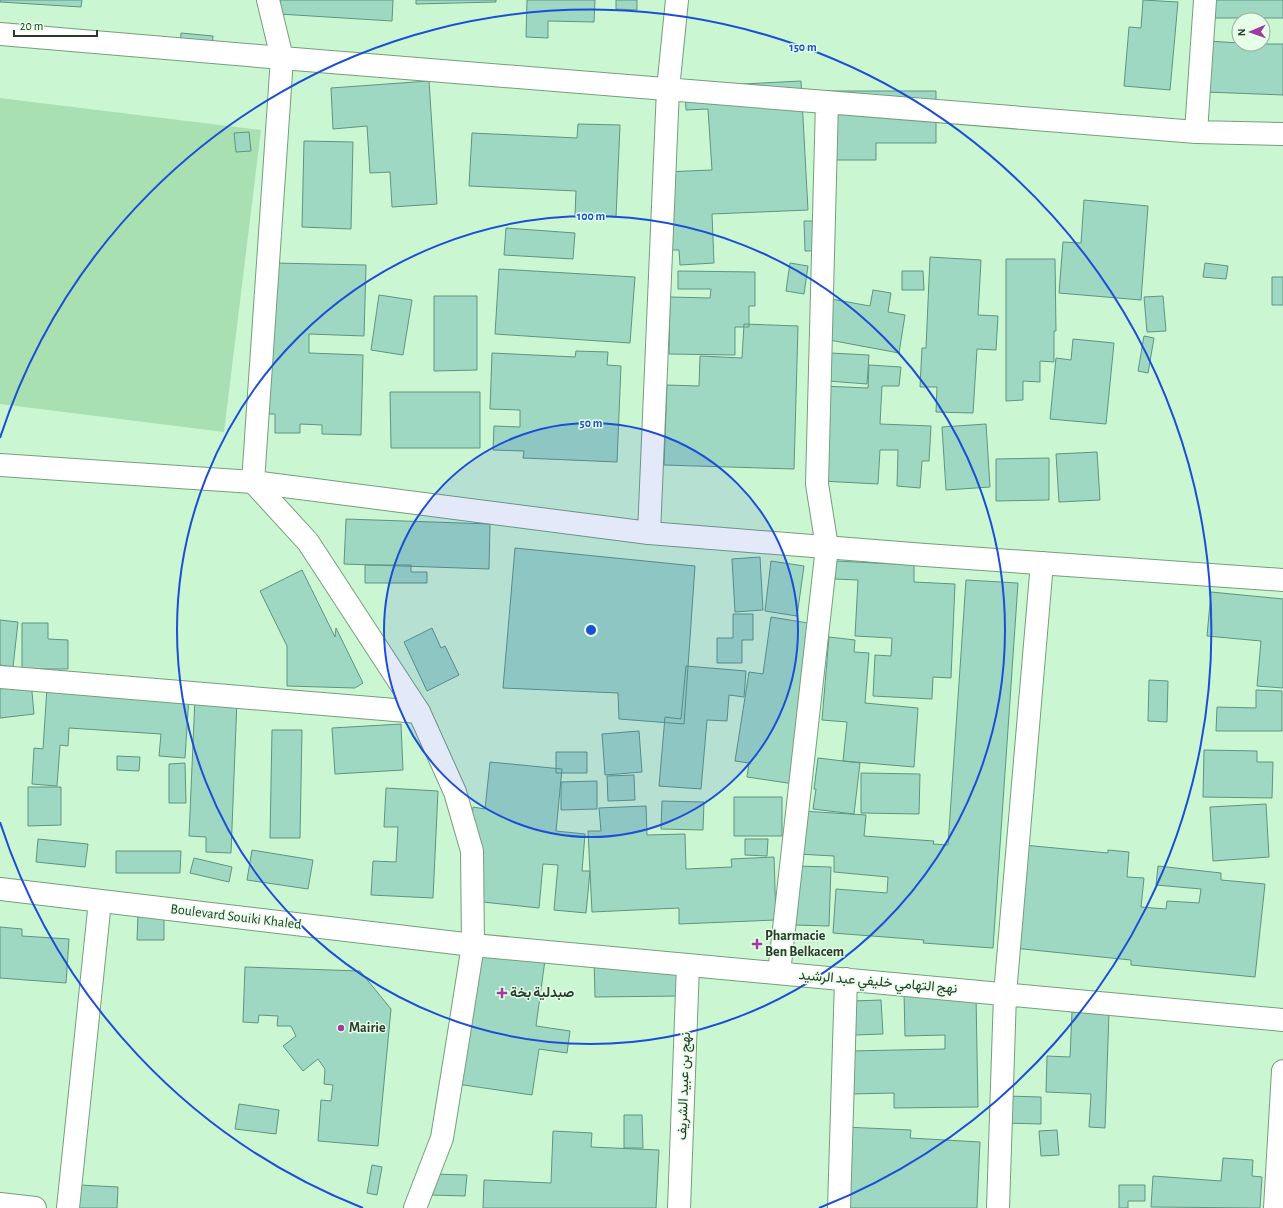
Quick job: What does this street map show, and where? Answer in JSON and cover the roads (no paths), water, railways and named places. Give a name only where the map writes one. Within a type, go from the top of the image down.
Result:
[{"type":"street","points":[[268,0],[282,58],[253,482],[308,542],[419,712],[454,792],[472,851],[473,945],[442,1138],[415,1208]]},
{"type":"street","points":[[649,533],[668,89],[678,0]]},
{"type":"street","points":[[1196,132],[1206,0]]},
{"type":"street","points":[[0,34],[1196,132],[1283,134]]},
{"type":"street","points":[[779,973],[827,547],[817,484],[827,102]]},
{"type":"street","points":[[0,465],[253,482],[649,533],[1283,580]]},
{"type":"street","points":[[998,1208],[1005,994],[1042,563]]},
{"type":"street","points":[[0,677],[419,712]]},
{"type":"street","name":"Boulevard Souiki Khaled","points":[[0,888],[473,945]]},
{"type":"street","points":[[68,1208],[100,901]]},
{"type":"street","name":"نهج التهامي خليفي عبد الرشيد","points":[[473,945],[1283,1020]]},
{"type":"street","name":"نهج بن عبيد الشريف","points":[[679,1208],[688,965]]},
{"type":"street","points":[[839,1208],[846,979]]},
{"type":"street","points":[[1276,1208],[1283,1071]]},
{"type":"street","points":[[0,1204],[35,1208]]},
{"type":"place","name":"Pharmacie Ben Belkacem","points":[[757,944]]},
{"type":"place","name":"صبدلية بخة","points":[[502,993]]},
{"type":"place","name":"Mairie","points":[[341,1028]]}]
